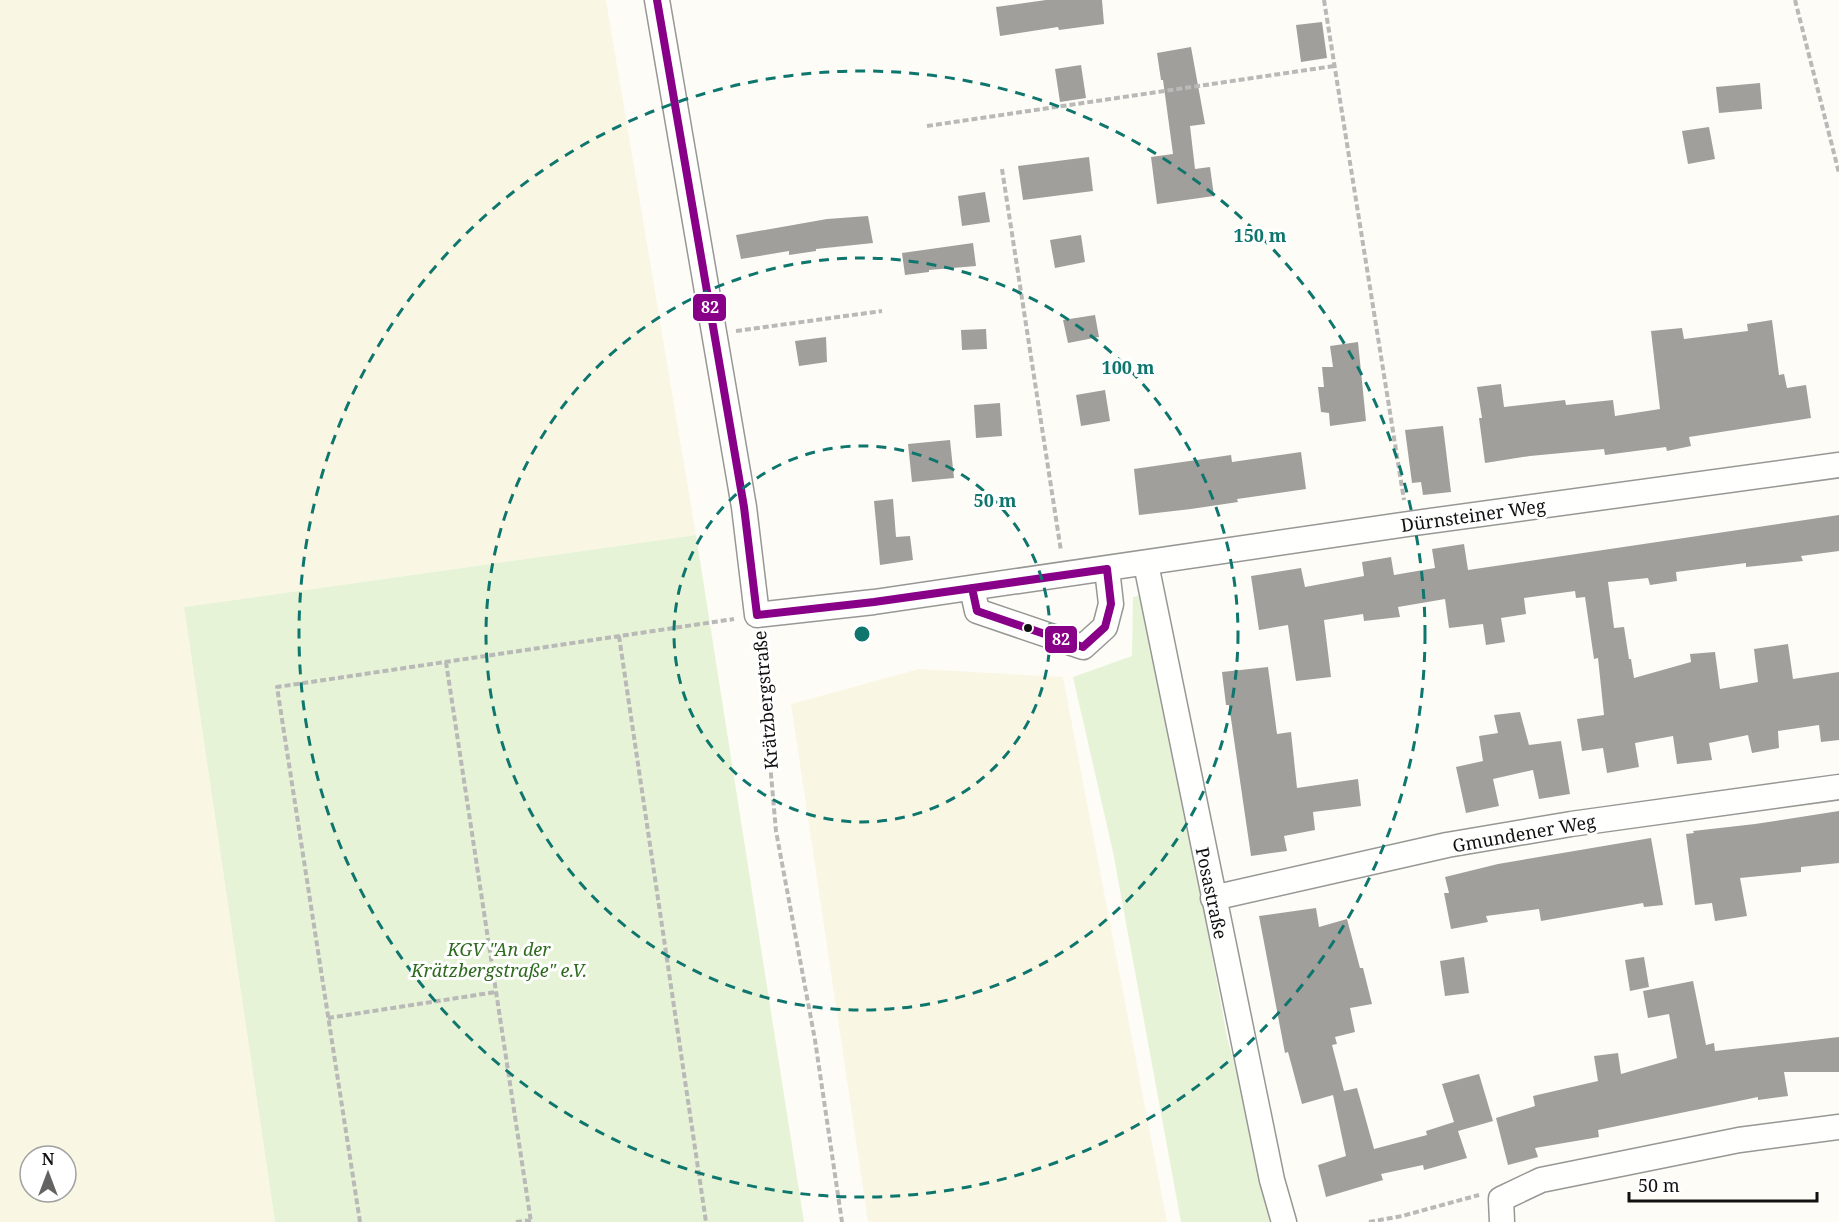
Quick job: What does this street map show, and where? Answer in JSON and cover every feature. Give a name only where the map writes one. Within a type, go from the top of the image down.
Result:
[{"type":"street","name":"Krätzbergstraße","points":[[657,0],[744,507],[757,615]]},
{"type":"street","name":"Dürnsteiner Weg","points":[[757,615],[874,602],[1408,524],[1839,465]]},
{"type":"street","name":"Posastraße","points":[[1146,564],[1213,898],[1270,1168],[1284,1222]]},
{"type":"street","points":[[972,588],[976,611],[1083,646],[1106,627],[1111,604],[1107,569]]},
{"type":"street","name":"Gmundener Weg","points":[[1213,898],[1481,839],[1571,824],[1839,787]]},
{"type":"street","points":[[1502,1222],[1501,1199],[1541,1180],[1739,1140],[1839,1127]]},
{"type":"path","points":[[1324,0],[1408,524]]},
{"type":"path","points":[[1795,0],[1839,173]]},
{"type":"path","points":[[927,126],[1334,66]]},
{"type":"path","points":[[1002,169],[1065,575]]},
{"type":"path","points":[[715,334],[882,311]]},
{"type":"path","points":[[360,1222],[277,687],[757,615]]},
{"type":"path","name":"Krätzbergstraße","points":[[757,615],[776,831],[815,1040],[842,1222]]},
{"type":"path","points":[[619,636],[706,1222]]},
{"type":"path","points":[[446,662],[531,1221],[516,1222]]},
{"type":"path","points":[[328,1018],[496,992]]},
{"type":"path","points":[[1370,1222],[1402,1216],[1488,1192]]},
{"type":"shaded area","points":[[0,0],[606,0],[696,535],[184,607],[275,1222],[0,1222]]},
{"type":"shaded area","points":[[919,669],[1063,677],[1167,1222],[868,1222],[791,704]]},
{"type":"green space","name":"KGV \"An der Krätzbergstraße\" e.V.","points":[[696,535],[804,1222],[275,1222],[184,607]]},
{"type":"green space","points":[[1146,594],[1227,1037],[1277,1222],[1181,1222],[1113,852],[1073,677],[1132,656],[1133,597]]},
{"type":"building","points":[[1046,0],[1102,0],[1104,24],[1059,30],[1058,27],[1000,36],[996,7]]},
{"type":"building","points":[[1322,22],[1327,58],[1301,62],[1296,25]]},
{"type":"building","points":[[1191,47],[1205,124],[1190,126],[1195,169],[1210,167],[1214,196],[1157,204],[1151,157],[1173,154],[1157,53]]},
{"type":"building","points":[[1081,65],[1086,98],[1060,102],[1055,69]]},
{"type":"building","points":[[1760,83],[1762,109],[1719,113],[1716,87]]},
{"type":"building","points":[[1709,127],[1715,159],[1688,164],[1682,131]]},
{"type":"building","points":[[1089,157],[1093,191],[1023,200],[1018,166]]},
{"type":"building","points":[[985,192],[990,222],[962,226],[958,196]]},
{"type":"building","points":[[868,216],[873,243],[816,249],[816,251],[789,255],[789,251],[741,259],[736,235],[827,219]]},
{"type":"building","points":[[1081,235],[1085,262],[1055,268],[1050,240]]},
{"type":"building","points":[[973,243],[976,266],[929,270],[929,272],[905,275],[902,253]]},
{"type":"building","points":[[1095,315],[1099,337],[1068,343],[1063,320]]},
{"type":"building","points":[[1772,320],[1779,375],[1784,374],[1787,388],[1806,385],[1811,418],[1689,437],[1691,446],[1667,451],[1666,447],[1605,455],[1604,449],[1485,463],[1477,387],[1501,384],[1504,407],[1565,400],[1566,405],[1613,400],[1615,416],[1660,409],[1651,331],[1682,328],[1684,339],[1748,331],[1747,324]]},
{"type":"building","points":[[986,329],[987,349],[962,350],[961,330]]},
{"type":"building","points":[[826,337],[827,362],[799,366],[795,341]]},
{"type":"building","points":[[1358,342],[1366,421],[1330,426],[1329,413],[1321,412],[1318,387],[1324,387],[1322,367],[1333,367],[1330,346]]},
{"type":"building","points":[[1105,390],[1110,421],[1081,426],[1076,395]]},
{"type":"building","points":[[1000,403],[1002,436],[976,438],[974,405]]},
{"type":"building","points":[[1443,426],[1451,492],[1423,495],[1421,482],[1412,483],[1405,430]]},
{"type":"building","points":[[950,440],[954,478],[912,482],[908,444]]},
{"type":"building","points":[[1301,452],[1306,489],[1237,499],[1238,502],[1139,515],[1134,469],[1231,455],[1232,462]]},
{"type":"building","points":[[893,499],[896,537],[910,536],[913,560],[880,565],[874,501]]},
{"type":"building","points":[[1839,515],[1839,551],[1801,556],[1803,561],[1746,567],[1746,563],[1676,572],[1677,581],[1650,585],[1648,578],[1608,582],[1614,628],[1624,627],[1634,678],[1691,662],[1690,654],[1715,652],[1720,689],[1758,682],[1754,649],[1788,644],[1793,679],[1839,672],[1839,740],[1821,742],[1819,725],[1778,731],[1779,748],[1752,753],[1748,735],[1709,743],[1712,760],[1677,764],[1673,736],[1635,743],[1639,767],[1607,773],[1603,748],[1582,751],[1577,719],[1604,715],[1598,658],[1594,659],[1585,597],[1576,598],[1575,591],[1524,598],[1526,614],[1501,618],[1505,642],[1486,645],[1483,624],[1449,628],[1445,599],[1398,607],[1400,617],[1364,621],[1363,614],[1324,620],[1331,677],[1296,681],[1288,625],[1259,630],[1251,576],[1301,568],[1305,587],[1364,576],[1362,562],[1391,557],[1394,575],[1435,568],[1432,549],[1464,544],[1468,570]]},
{"type":"building","points":[[1268,667],[1277,734],[1291,732],[1297,788],[1358,779],[1361,806],[1313,812],[1315,830],[1284,836],[1287,851],[1251,856],[1222,672]]},
{"type":"building","points":[[1520,712],[1529,745],[1561,741],[1570,794],[1539,799],[1533,770],[1493,779],[1499,806],[1466,813],[1456,767],[1483,761],[1479,736],[1498,733],[1494,715]]},
{"type":"building","points":[[1839,811],[1839,863],[1801,867],[1801,872],[1740,878],[1747,916],[1715,921],[1712,903],[1695,905],[1686,834],[1694,833],[1693,831]]},
{"type":"building","points":[[1651,838],[1663,905],[1644,907],[1643,903],[1541,921],[1539,909],[1486,916],[1488,922],[1451,929],[1444,893],[1449,893],[1445,877],[1498,864]]},
{"type":"building","points":[[1316,908],[1319,927],[1347,919],[1372,1004],[1350,1008],[1355,1032],[1335,1037],[1337,1044],[1332,1045],[1344,1091],[1357,1088],[1374,1149],[1427,1135],[1426,1131],[1454,1122],[1442,1084],[1479,1074],[1493,1121],[1458,1131],[1467,1158],[1424,1170],[1423,1165],[1381,1174],[1383,1180],[1326,1197],[1318,1165],[1346,1156],[1333,1095],[1302,1104],[1288,1052],[1285,1053],[1259,916]]},
{"type":"building","points":[[1464,957],[1469,993],[1445,996],[1440,961]]},
{"type":"building","points":[[1644,957],[1649,987],[1630,991],[1625,960]]},
{"type":"building","points":[[1693,981],[1706,1045],[1714,1043],[1715,1051],[1839,1037],[1839,1072],[1784,1072],[1788,1096],[1758,1100],[1758,1097],[1598,1130],[1599,1137],[1535,1148],[1538,1157],[1508,1165],[1496,1118],[1535,1106],[1533,1096],[1598,1081],[1594,1056],[1618,1053],[1621,1074],[1677,1058],[1669,1014],[1648,1018],[1643,991]]},
{"type":"transit line","name":"82","points":[[657,0],[744,507],[757,615]]},
{"type":"transit line","name":"82","points":[[972,588],[977,611],[1083,647],[1105,627],[1111,604],[1107,569]]},
{"type":"transit line","name":"82","points":[[757,615],[874,602],[1107,569]]}]
